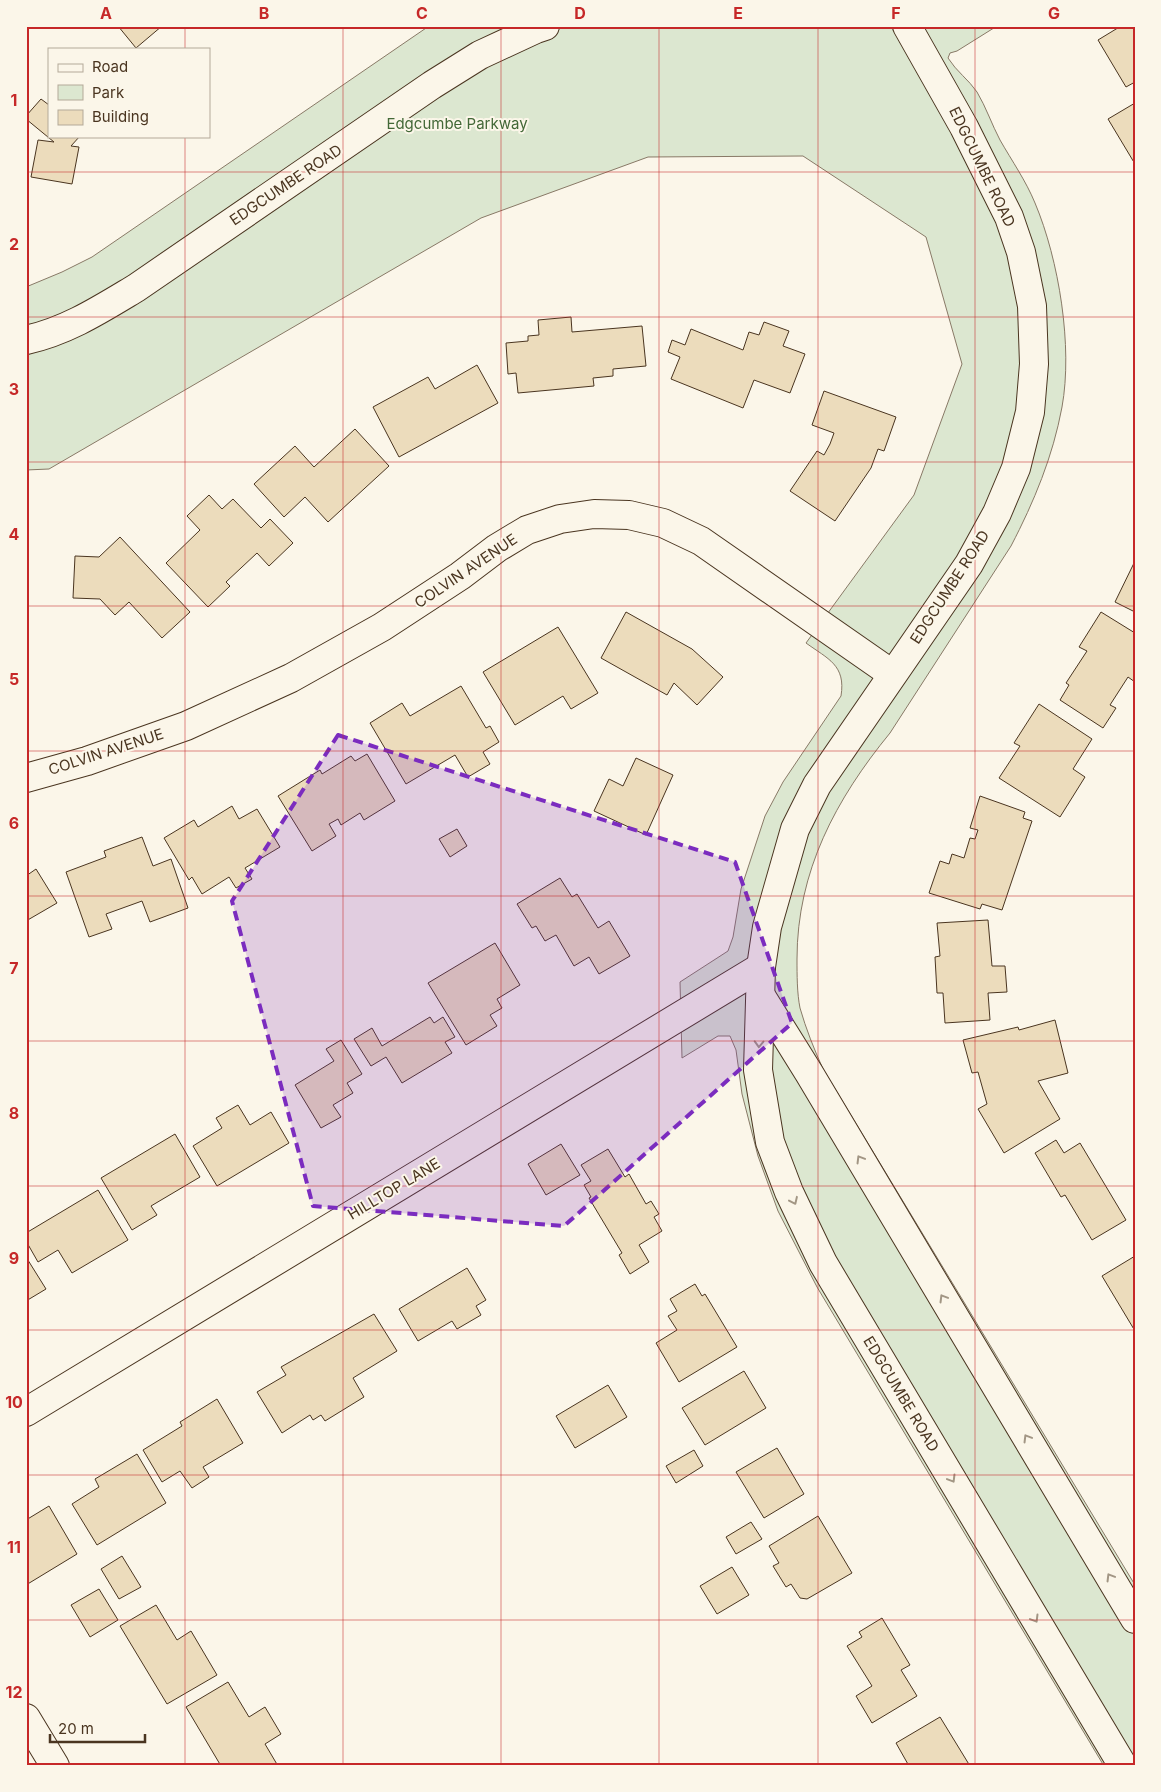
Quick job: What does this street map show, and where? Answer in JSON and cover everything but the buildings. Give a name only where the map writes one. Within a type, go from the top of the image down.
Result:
[{"type":"street","name":"EDGCUMBE ROAD","points":[[26,340],[64,328],[136,288],[432,85],[480,55],[545,26]]},
{"type":"street","name":"EDGCUMBE ROAD","points":[[907,26],[964,127],[1009,217],[1021,252],[1032,306],[1034,364],[1030,412],[1016,468],[997,513],[968,564],[817,785],[795,828],[767,927],[761,967],[758,1070],[770,1142],[789,1192],[823,1263],[1122,1766]]},
{"type":"street","name":"COLVIN AVENUE","points":[[26,778],[87,761],[186,726],[291,678],[382,627],[460,576],[497,548],[527,530],[560,519],[594,514],[629,515],[663,522],[701,541],[892,674]]},
{"type":"street","name":"HILLTOP LANE","points":[[26,1412],[761,967]]},
{"type":"street","points":[[761,996],[814,1081],[1135,1619]]},
{"type":"street","points":[[26,1718],[55,1766]]},
{"type":"highlighted area","points":[[338,735],[735,862],[792,1023],[564,1226],[313,1206],[232,901]]},
{"type":"green space","name":"Edgcumbe Parkway","points":[[429,26],[997,26],[957,51],[950,53],[948,58],[977,92],[1000,140],[1035,203],[1044,226],[1057,277],[1065,331],[1066,358],[1062,407],[1042,478],[1011,546],[890,733],[870,758],[853,784],[823,838],[812,866],[804,896],[799,927],[798,990],[802,1016],[823,1069],[1135,1585],[1135,1766],[1104,1766],[817,1287],[778,1211],[758,1156],[742,1094],[736,1050],[730,1036],[718,1036],[682,1058],[680,982],[728,951],[733,937],[741,889],[765,816],[783,782],[841,696],[842,685],[838,670],[834,664],[806,643],[914,495],[962,364],[926,237],[803,156],[648,157],[481,218],[49,469],[26,470],[26,287],[92,257]]}]
